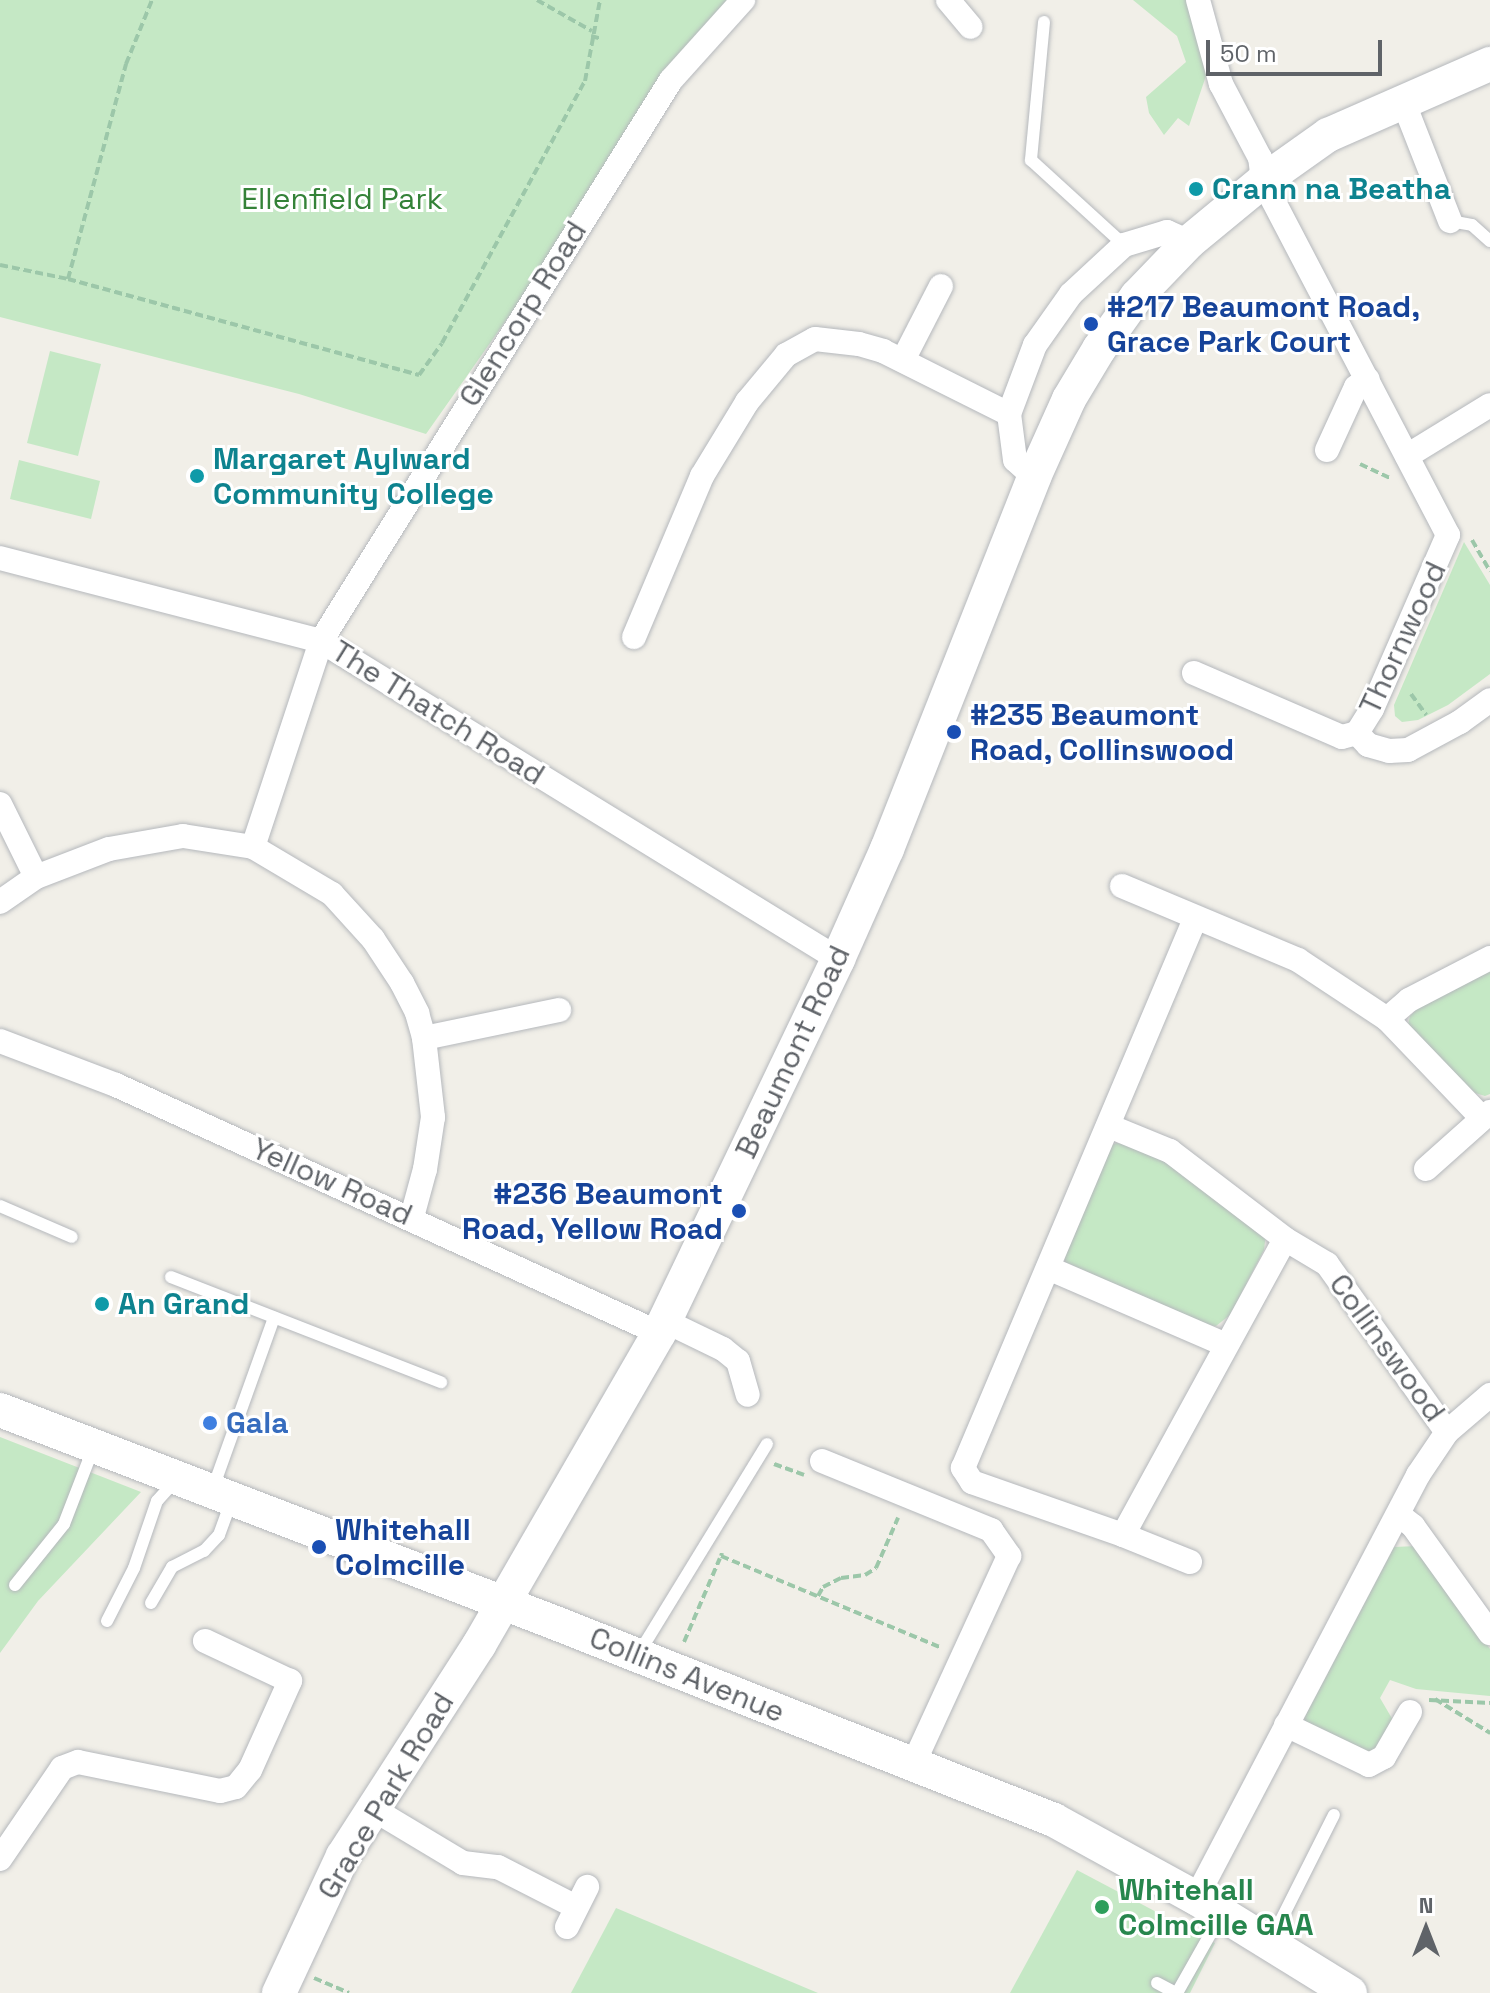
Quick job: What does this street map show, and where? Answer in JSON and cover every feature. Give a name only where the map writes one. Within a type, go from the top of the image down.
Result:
[{"type":"street","name":"Glencorp Road","points":[[253,847],[321,641],[671,80],[743,0]]},
{"type":"street","points":[[948,0],[971,27]]},
{"type":"street","name":"Thornwood","points":[[1194,673],[1342,737],[1357,733],[1372,709],[1448,535],[1263,181],[1260,158],[1221,84],[1198,0]]},
{"type":"street","name":"Beaumont Road","points":[[503,1605],[662,1327],[838,959],[887,849],[1034,477],[1069,399],[1099,349],[1137,296],[1189,242],[1263,181],[1328,135],[1490,64]]},
{"type":"street","points":[[1403,101],[1450,221]]},
{"type":"street","points":[[1034,477],[1015,460],[1009,414],[1035,345],[1071,294],[1124,245],[1167,232],[1189,242]]},
{"type":"street","points":[[903,360],[941,286]]},
{"type":"street","points":[[634,637],[702,476],[747,402],[786,355],[815,339],[859,344],[903,360],[1009,414]]},
{"type":"street","points":[[1327,450],[1356,387],[1368,379]]},
{"type":"street","points":[[1407,456],[1490,405]]},
{"type":"street","name":"The Thatch Road","points":[[0,558],[321,641],[838,959]]},
{"type":"street","name":"Thornwood","points":[[1357,733],[1368,745],[1389,751],[1408,750],[1460,722],[1490,700]]},
{"type":"street","points":[[0,804],[36,877]]},
{"type":"street","points":[[0,902],[36,877],[109,849],[183,836],[253,847],[332,894],[373,939],[402,983],[417,1013],[424,1038],[433,1117],[425,1169],[412,1217]]},
{"type":"street","points":[[1122,886],[1298,960],[1387,1019],[1486,1115],[1426,1169]]},
{"type":"street","points":[[1190,1562],[972,1482],[963,1468],[1195,919]]},
{"type":"street","points":[[1387,1019],[1409,1000],[1490,958]]},
{"type":"street","points":[[424,1038],[559,1010]]},
{"type":"street","name":"Yellow Road","points":[[0,1041],[116,1085],[662,1327],[723,1349],[738,1361],[748,1395]]},
{"type":"street","name":"Collinswood","points":[[1109,1126],[1170,1151],[1285,1239],[1327,1264],[1447,1432]]},
{"type":"street","points":[[1123,1535],[1285,1239]]},
{"type":"street","points":[[1048,1268],[1226,1345]]},
{"type":"street","name":"Collinswood","points":[[1209,1906],[1286,1725],[1418,1475],[1447,1432],[1490,1395]]},
{"type":"street","name":"Collins Avenue","points":[[0,1410],[1054,1820],[1209,1906],[1350,1993]]},
{"type":"street","points":[[819,1470],[991,1530],[1009,1556],[914,1763]]},
{"type":"street","points":[[1399,1515],[1413,1526],[1490,1633]]},
{"type":"street","name":"Grace Park Road","points":[[284,1981],[343,1856],[503,1605]]},
{"type":"street","points":[[0,1859],[62,1768],[78,1762],[94,1763],[151,1780],[220,1791],[236,1787],[250,1770],[290,1681],[205,1641]]},
{"type":"street","points":[[1286,1725],[1369,1765],[1384,1757],[1410,1712]]},
{"type":"street","points":[[373,1809],[454,1859],[498,1867],[577,1907]]},
{"type":"lane","points":[[1044,22],[1031,160],[1124,245]]},
{"type":"lane","points":[[1450,221],[1472,225],[1490,241]]},
{"type":"lane","points":[[0,1206],[72,1237]]},
{"type":"lane","points":[[171,1277],[441,1382]]},
{"type":"lane","points":[[151,1603],[172,1567],[204,1551],[219,1535],[222,1495],[274,1318]]},
{"type":"lane","points":[[637,1656],[767,1444]]},
{"type":"lane","points":[[15,1585],[64,1524],[94,1446]]},
{"type":"lane","points":[[107,1621],[134,1568],[157,1501],[176,1479]]},
{"type":"lane","points":[[1269,1943],[1334,1815]]},
{"type":"lane","points":[[1157,1983],[1176,1993],[1209,1906]]},
{"type":"path","points":[[68,279],[126,64],[152,0]]},
{"type":"path","points":[[537,0],[602,39]]},
{"type":"path","points":[[0,265],[68,279],[419,375],[442,343],[585,81],[600,0]]},
{"type":"path","points":[[1360,464],[1396,481]]},
{"type":"path","points":[[1465,528],[1490,571]]},
{"type":"path","points":[[1411,694],[1429,720]]},
{"type":"path","points":[[765,1476],[773,1463],[819,1470]]},
{"type":"path","points":[[817,1597],[823,1587],[841,1578],[865,1575],[876,1568],[899,1515],[912,1521]]},
{"type":"path","points":[[673,1670],[728,1543]]},
{"type":"path","points":[[721,1556],[947,1650]]},
{"type":"path","points":[[1410,1712],[1433,1697],[1490,1703]]},
{"type":"path","points":[[1433,1697],[1490,1733]]},
{"type":"path","points":[[284,1981],[349,1993]]},
{"type":"green space","name":"Ellenfield Park","points":[[0,0],[732,0],[426,434],[299,394],[0,317]]},
{"type":"green space","points":[[1133,0],[1190,0],[1208,70],[1189,126],[1178,118],[1164,135],[1149,113],[1146,97],[1186,62],[1177,36]]},
{"type":"green space","points":[[50,351],[101,364],[78,456],[27,443]]},
{"type":"green space","points":[[19,460],[100,481],[91,519],[10,499]]},
{"type":"green space","points":[[1464,542],[1490,585],[1490,674],[1448,705],[1418,720],[1402,722],[1395,716],[1394,705]]},
{"type":"green space","points":[[1490,970],[1490,1094],[1485,1096],[1475,1093],[1412,1034],[1408,1025],[1410,1016],[1420,1006]]},
{"type":"green space","points":[[1117,1143],[1152,1150],[1266,1233],[1264,1250],[1230,1315],[1216,1326],[1206,1325],[1065,1262],[1064,1253],[1111,1145]]},
{"type":"green space","points":[[0,1437],[141,1492],[38,1601],[0,1653]]},
{"type":"green space","points":[[1417,1546],[1490,1649],[1490,1696],[1416,1689],[1390,1680],[1380,1698],[1397,1727],[1371,1757],[1309,1730],[1304,1718],[1394,1547]]},
{"type":"green space","name":"Whitehall Colmcille GAA","points":[[1077,1870],[1215,1943],[1190,1993],[1010,1993]]},
{"type":"green space","points":[[616,1908],[818,1993],[571,1993]]},
{"type":"place","name":"Crann na Beatha","points":[[1196,189]]},
{"type":"place","name":"#217 Beaumont Road, Grace Park Court","points":[[1091,324]]},
{"type":"place","name":"Margaret Aylward Community College","points":[[197,476]]},
{"type":"place","name":"#235 Beaumont Road, Collinswood","points":[[954,732]]},
{"type":"place","name":"#236 Beaumont Road, Yellow Road","points":[[739,1211]]},
{"type":"place","name":"An Grand","points":[[102,1304]]},
{"type":"place","name":"Gala","points":[[210,1423]]},
{"type":"place","name":"Whitehall Colmcille","points":[[319,1547]]},
{"type":"place","name":"Whitehall Colmcille GAA","points":[[1102,1907]]}]
